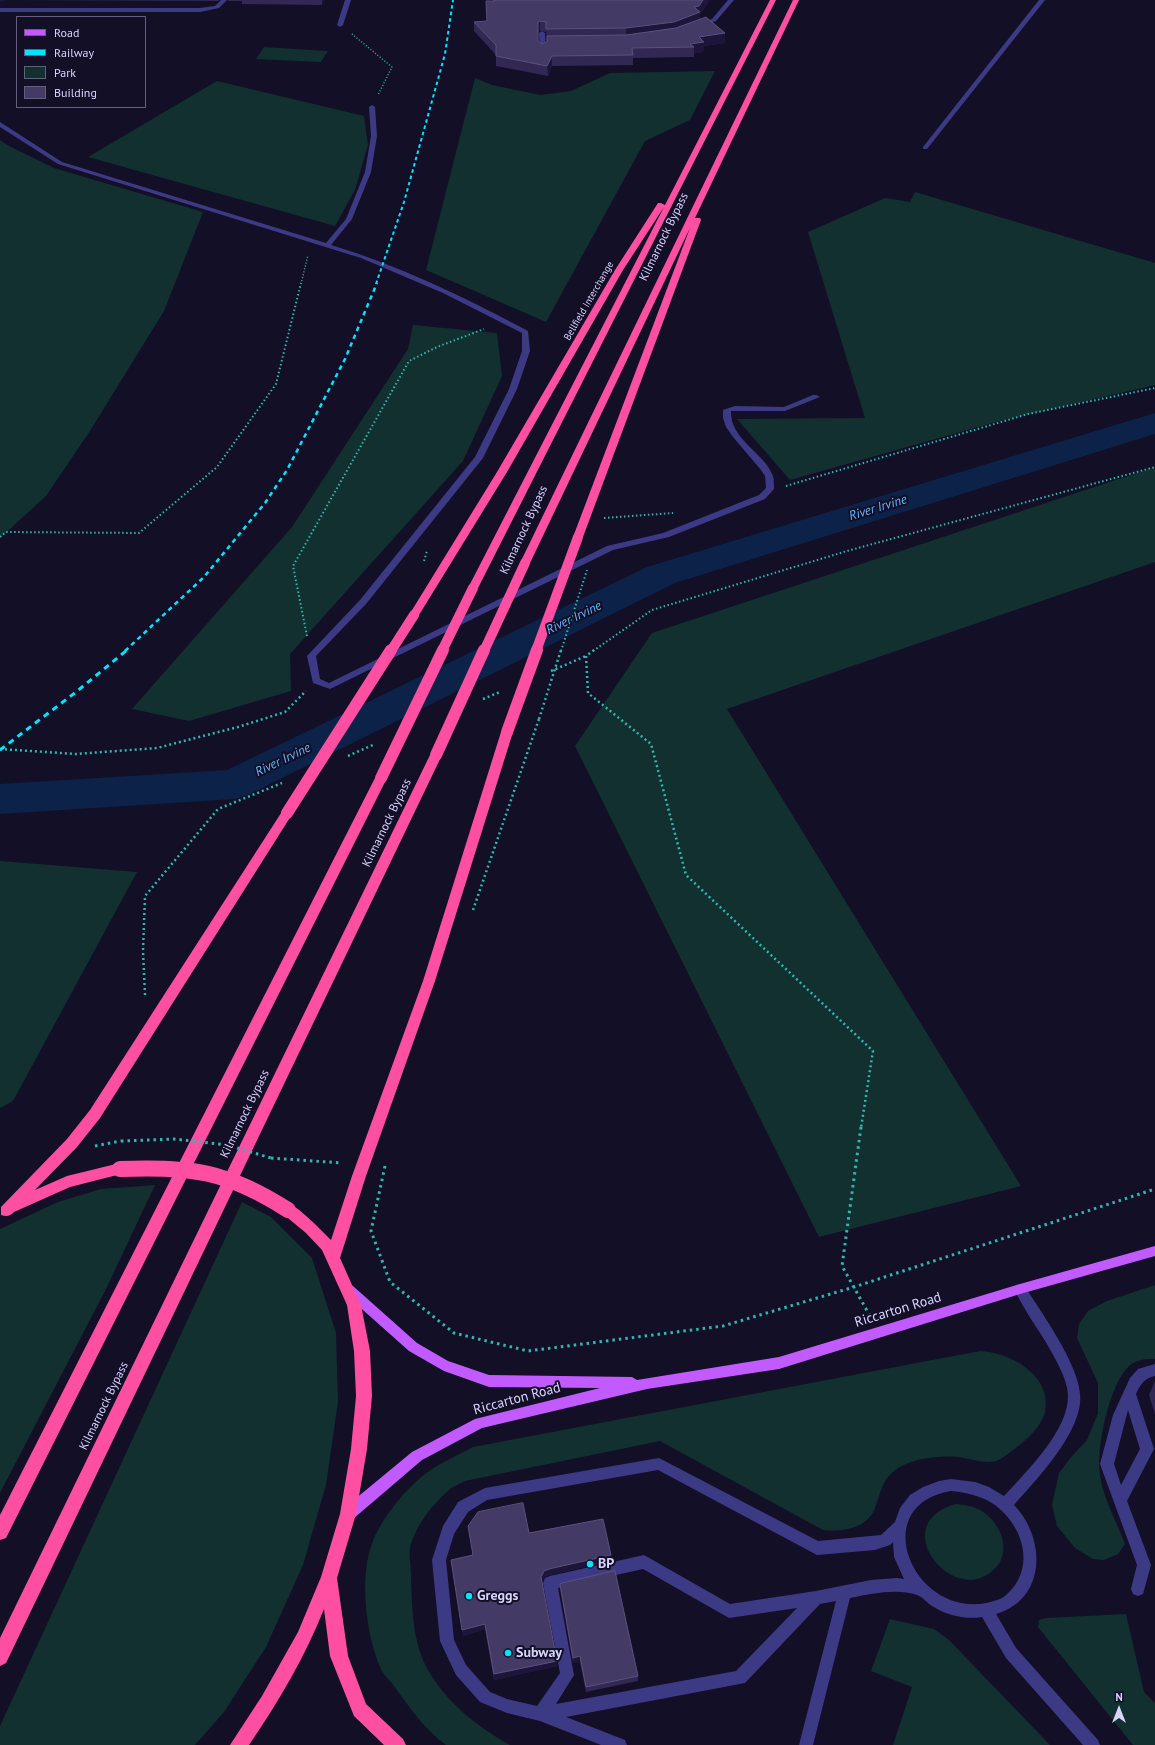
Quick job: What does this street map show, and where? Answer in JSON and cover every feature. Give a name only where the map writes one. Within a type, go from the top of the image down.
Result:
[{"type":"highway","name":"Kilmarnock Bypass","points":[[0,1532],[270,1001],[381,778],[473,588],[773,0]]},
{"type":"highway","name":"Kilmarnock Bypass","points":[[0,1657],[436,755],[525,563],[796,0]]},
{"type":"highway","name":"Bellfield Interchange","points":[[3,1213],[72,1143],[94,1114],[414,615],[502,472],[619,270],[700,145]]},
{"type":"highway","points":[[333,1256],[429,981],[507,732],[578,537],[725,147]]},
{"type":"highway","points":[[3,1213],[67,1182],[120,1169],[163,1168],[193,1170],[217,1175],[243,1184],[264,1194],[288,1210],[311,1229],[327,1246],[348,1289],[356,1312],[362,1351],[364,1396],[359,1449],[348,1514],[329,1577],[304,1638],[268,1702],[239,1745]]},
{"type":"highway","points":[[329,1577],[339,1656],[360,1710],[397,1745]]},
{"type":"main road","name":"Riccarton Road","points":[[348,1514],[417,1456],[480,1423],[647,1383],[779,1363],[1020,1289],[1155,1251]]},
{"type":"main road","name":"Riccarton Road","points":[[348,1289],[413,1347],[444,1365],[489,1381],[647,1383]]},
{"type":"street","points":[[0,10],[200,10],[216,8],[223,4],[224,0]]},
{"type":"street","points":[[340,25],[348,0]]},
{"type":"street","points":[[696,28],[714,20],[731,0]]},
{"type":"street","points":[[925,148],[1042,0]]},
{"type":"street","points":[[542,32],[543,51]]},
{"type":"street","points":[[543,42],[550,42]]},
{"type":"street","points":[[327,246],[349,219],[368,172],[374,136],[372,107]]},
{"type":"street","points":[[0,124],[60,163],[363,257],[395,269],[506,321],[526,332],[526,352],[513,389],[480,458],[363,602],[311,656],[316,680],[330,686],[610,548],[666,534],[762,497],[770,489],[769,476],[730,428],[725,416],[727,410],[735,408],[785,409],[816,397]]},
{"type":"street","points":[[1005,1505],[1036,1470],[1061,1437],[1071,1416],[1074,1394],[1066,1367],[1020,1289]]},
{"type":"street","points":[[1138,1589],[1144,1565],[1107,1464],[1118,1414],[1135,1382],[1143,1373],[1155,1370]]},
{"type":"street","points":[[1120,1501],[1147,1449],[1129,1394]]},
{"type":"street","points":[[620,1745],[540,1714],[507,1706],[485,1697],[461,1670],[447,1641],[439,1560],[448,1531],[463,1507],[485,1494],[659,1464],[817,1548],[875,1543],[886,1540],[899,1527]]},
{"type":"street","points":[[951,1485],[970,1487],[989,1493],[1005,1505],[1018,1518],[1026,1534],[1030,1552],[1030,1568],[1022,1588],[1007,1603],[987,1611],[969,1612],[952,1608],[935,1601],[920,1589],[909,1575],[901,1560],[898,1543],[899,1527],[906,1510],[918,1497],[933,1489],[951,1485]]},
{"type":"street","points":[[540,1714],[567,1675],[550,1583],[644,1562],[729,1611],[816,1598],[871,1587],[897,1585],[920,1589]]},
{"type":"street","points":[[806,1745],[845,1592]]},
{"type":"street","points":[[540,1714],[740,1678],[816,1598]]},
{"type":"street","points":[[987,1611],[1011,1653],[1093,1745]]},
{"type":"path","points":[[340,25],[392,66],[372,107]]},
{"type":"path","points":[[0,537],[6,532],[139,533],[217,467],[276,384],[308,255],[327,246]]},
{"type":"path","points":[[311,656],[293,566],[408,361],[437,347],[506,321]]},
{"type":"path","points":[[768,491],[1028,414],[1155,388]]},
{"type":"path","points":[[879,1332],[842,1266],[873,1051],[686,874],[651,744],[588,693],[586,656],[652,610],[847,552],[1155,467]]},
{"type":"path","points":[[602,525],[604,518],[673,513]]},
{"type":"path","points":[[424,564],[428,550]]},
{"type":"path","points":[[539,720],[589,566]]},
{"type":"path","points":[[0,749],[76,754],[157,748],[238,727],[285,712],[316,680]]},
{"type":"path","points":[[121,1141],[174,1139],[227,1145],[271,1158],[386,1166],[371,1231],[390,1282],[454,1333],[528,1351],[723,1326],[854,1287],[1155,1189]]},
{"type":"green space","points":[[264,47],[328,51],[321,62],[256,59]]},
{"type":"green space","points":[[715,71],[690,120],[645,141],[546,322],[426,270],[475,78],[492,85],[540,95],[571,91],[610,73]]},
{"type":"green space","points":[[217,81],[364,116],[368,145],[355,190],[335,226],[88,157]]},
{"type":"green space","points":[[0,140],[54,168],[203,212],[164,311],[90,431],[46,496],[0,538]]},
{"type":"green space","points":[[915,192],[1155,263],[1155,385],[996,422],[790,480],[737,419],[865,418],[808,232],[885,198],[910,202]]},
{"type":"green space","points":[[413,325],[497,333],[502,376],[463,461],[290,654],[291,691],[189,721],[132,709],[292,527],[408,349]]},
{"type":"green space","points":[[1155,467],[1155,562],[727,709],[1021,1186],[819,1237],[575,746],[652,633]]},
{"type":"green space","points":[[0,861],[137,872],[13,1101],[0,1108]]},
{"type":"green space","points":[[155,1185],[106,1289],[0,1493],[0,1229],[58,1202],[101,1189]]},
{"type":"green space","points":[[242,1202],[271,1217],[312,1258],[336,1333],[338,1402],[326,1485],[303,1565],[266,1647],[224,1712],[195,1745],[0,1745],[0,1726]]},
{"type":"green space","points":[[1155,1285],[1155,1359],[1145,1359],[1135,1362],[1129,1366],[1122,1375],[1115,1387],[1110,1402],[1100,1449],[1100,1475],[1104,1493],[1125,1544],[1118,1554],[1104,1560],[1093,1559],[1075,1548],[1057,1526],[1052,1505],[1059,1473],[1087,1440],[1098,1413],[1098,1383],[1077,1338],[1079,1324],[1088,1311],[1107,1301]]},
{"type":"green space","points":[[980,1351],[992,1352],[1016,1361],[1027,1368],[1036,1377],[1042,1387],[1046,1399],[1045,1412],[1038,1426],[1021,1444],[1002,1458],[993,1462],[956,1457],[937,1457],[918,1460],[901,1467],[894,1471],[887,1479],[871,1515],[866,1521],[853,1528],[823,1530],[660,1441],[465,1481],[451,1489],[425,1516],[412,1540],[410,1548],[413,1611],[416,1636],[428,1670],[444,1693],[475,1722],[510,1745],[446,1745],[418,1718],[381,1669],[371,1641],[366,1607],[366,1573],[372,1544],[382,1523],[398,1501],[416,1482],[444,1462],[473,1447]]},
{"type":"green space","points":[[956,1504],[966,1505],[982,1511],[995,1524],[1003,1540],[1004,1549],[998,1565],[991,1572],[975,1579],[959,1578],[944,1570],[932,1558],[926,1543],[926,1527],[936,1514]]},
{"type":"green space","points":[[1126,1614],[1144,1692],[1155,1703],[1155,1745],[1133,1745],[1038,1627],[1039,1620],[1046,1618]]},
{"type":"green space","points":[[890,1619],[934,1629],[949,1640],[1050,1745],[893,1745],[912,1687],[871,1671]]},
{"type":"building","points":[[703,0],[699,6],[694,7],[700,12],[674,22],[626,28],[546,29],[546,22],[540,21],[538,22],[538,41],[542,44],[547,42],[547,36],[626,35],[676,28],[706,17],[725,33],[699,37],[704,42],[690,44],[694,47],[632,48],[633,55],[552,56],[547,66],[496,56],[496,45],[474,22],[487,21],[486,1]]},
{"type":"building","points":[[523,1503],[529,1533],[603,1519],[611,1555],[544,1571],[541,1577],[557,1661],[494,1674],[485,1624],[462,1630],[451,1560],[473,1555],[468,1526],[478,1512]]},
{"type":"building","points":[[615,1571],[638,1676],[586,1687],[580,1656],[573,1658],[560,1584]]},
{"type":"waterway","name":"River Irvine","points":[[0,799],[235,784],[661,575],[1155,423]]},
{"type":"railway","points":[[376,284],[404,202],[445,54],[453,0]]},
{"type":"railway","points":[[125,651],[204,577],[265,503],[287,470],[345,359],[377,283]]},
{"type":"railway","points":[[0,750],[76,692],[127,650]]},
{"type":"place","name":"BP","points":[[590,1564]]},
{"type":"place","name":"Greggs","points":[[469,1596]]},
{"type":"place","name":"Subway","points":[[508,1653]]}]
